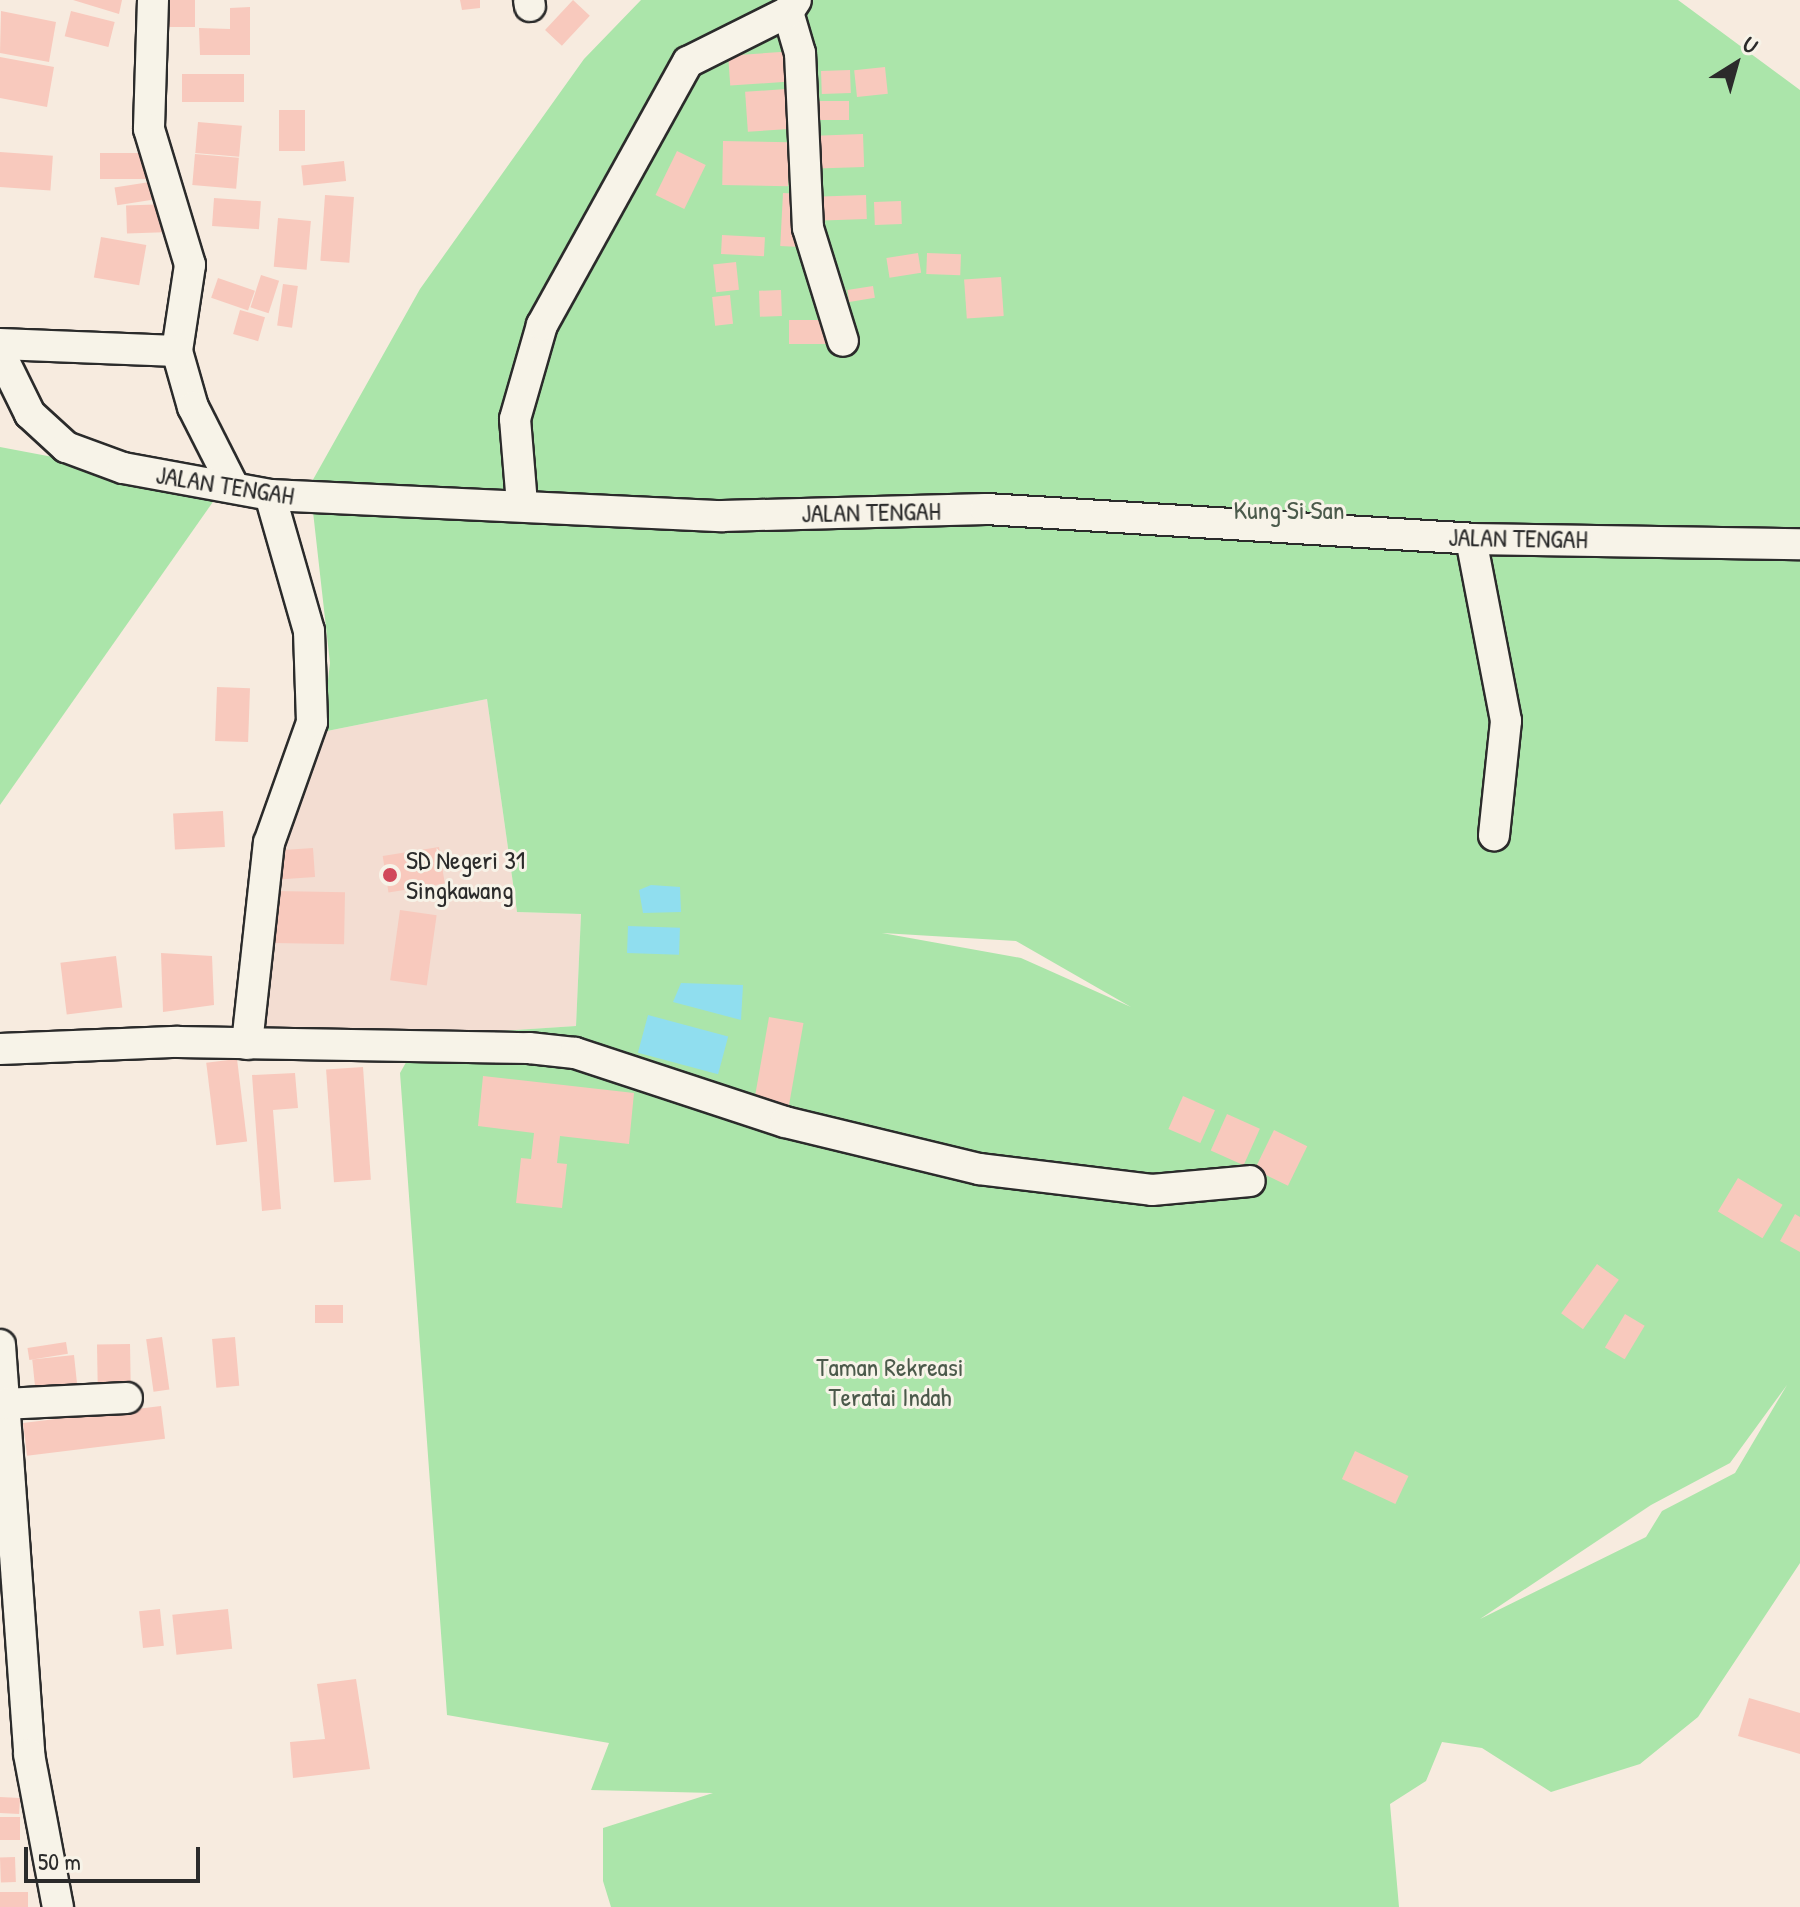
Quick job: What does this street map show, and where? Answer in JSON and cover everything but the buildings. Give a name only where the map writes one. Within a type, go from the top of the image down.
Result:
[{"type":"street","points":[[153,0],[149,129],[190,265],[177,351],[193,407],[233,486]]},
{"type":"street","points":[[522,504],[515,419],[542,325],[688,62],[792,6],[800,53],[808,228],[843,341]]},
{"type":"street","points":[[0,344],[177,351]]},
{"type":"street","name":"JALAN TENGAH","points":[[0,353],[30,414],[66,447],[123,468],[270,495],[522,504],[722,516],[986,509],[1471,539],[1800,544]]},
{"type":"street","points":[[247,1044],[269,843],[312,722],[309,631],[270,495]]},
{"type":"street","points":[[1471,539],[1506,721],[1494,835]]},
{"type":"street","points":[[0,1049],[247,1044],[575,1053],[785,1122],[979,1169],[1152,1190],[1250,1181]]},
{"type":"street","points":[[0,1345],[29,1754],[58,1907]]},
{"type":"street","points":[[5,1404],[127,1398]]},
{"type":"shaded area","name":"SD Negeri 31 Singkawang","points":[[487,699],[517,912],[581,914],[576,1026],[421,1036],[258,1028],[270,838],[322,732]]},
{"type":"green space","points":[[641,0],[1678,0],[1800,90],[1800,1563],[1698,1717],[1640,1764],[1551,1792],[1482,1748],[1442,1742],[1426,1781],[1390,1804],[1399,1907],[611,1907],[603,1881],[603,1828],[713,1793],[591,1790],[609,1743],[447,1715],[400,1073],[421,1036],[576,1026],[581,914],[517,912],[487,699],[322,732],[330,663],[310,485],[420,289],[584,59]],"holes":[[[882,933],[1016,941],[1131,1007],[1021,958]],[[1787,1385],[1735,1473],[1662,1511],[1646,1537],[1480,1619],[1651,1505],[1730,1463]]]},
{"type":"green space","points":[[0,447],[222,489],[0,805]]},
{"type":"water","points":[[651,885],[680,887],[681,912],[643,913],[639,890]]},
{"type":"water","points":[[628,926],[680,928],[679,955],[627,953]]},
{"type":"water","points":[[681,983],[743,985],[741,1020],[673,1002]]},
{"type":"water","points":[[648,1015],[728,1036],[718,1074],[638,1053]]},
{"type":"place","name":"SD Negeri 31 Singkawang","points":[[390,875]]},
{"type":"park label","name":"Kung Si San","points":[[1289,510]]},
{"type":"park label","name":"Taman Rekreasi Teratai Indah","points":[[890,1382]]}]
